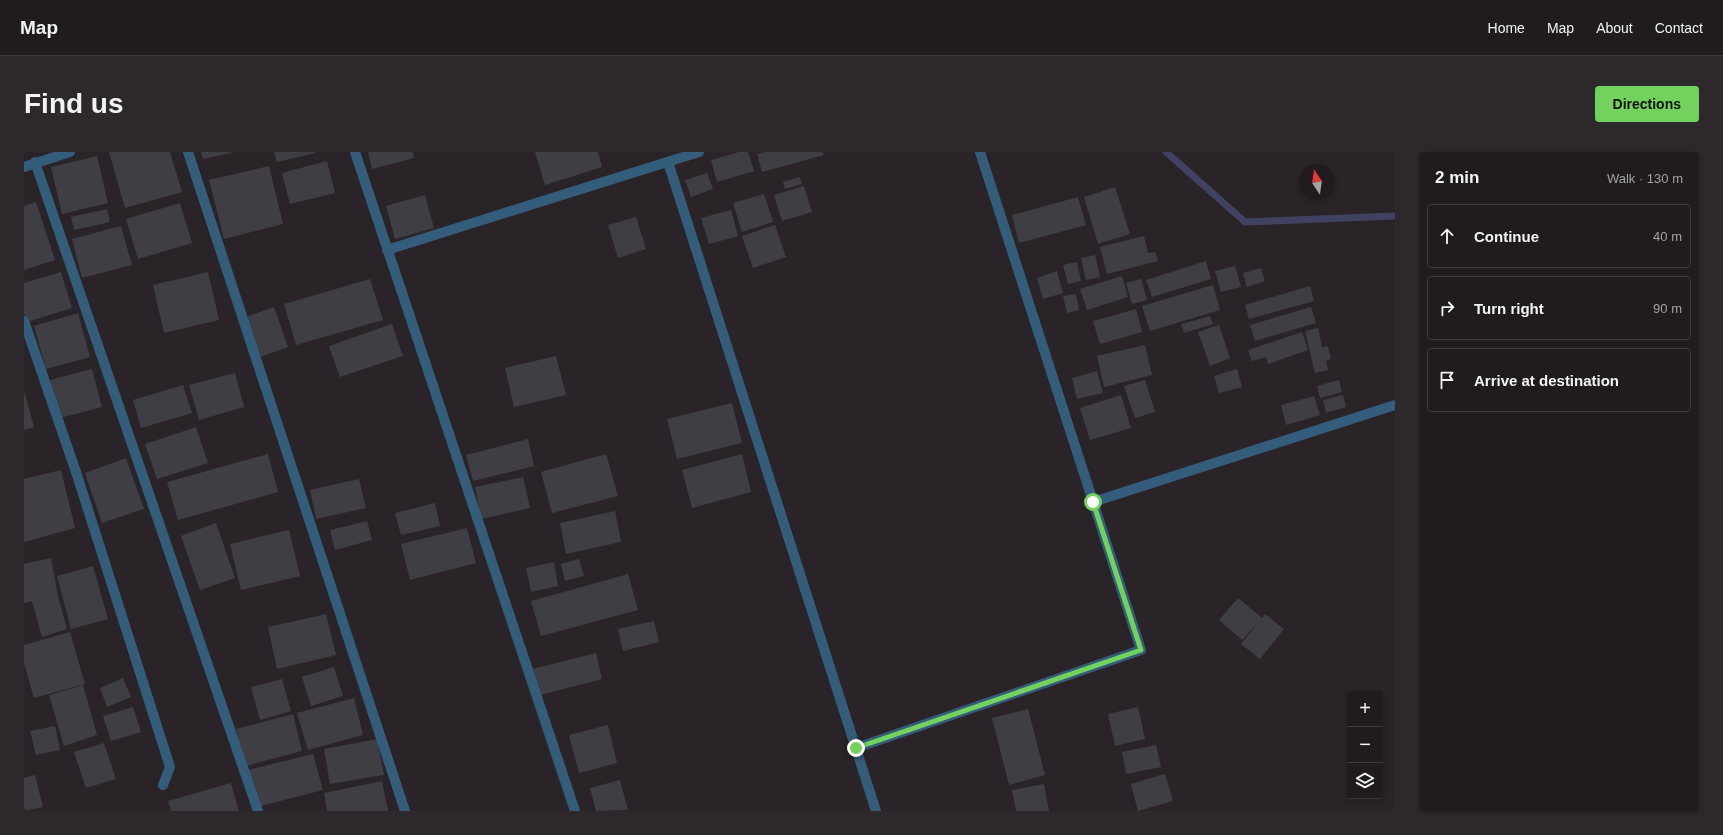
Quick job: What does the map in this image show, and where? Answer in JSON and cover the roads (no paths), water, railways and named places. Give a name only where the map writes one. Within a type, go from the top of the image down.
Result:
[{"type":"street","points":[[24,167],[35,162],[70,152]]},
{"type":"street","points":[[188,152],[405,811]]},
{"type":"street","points":[[355,152],[575,811]]},
{"type":"street","points":[[387,250],[699,152]]},
{"type":"street","points":[[856,748],[1141,650],[980,152]]},
{"type":"street","points":[[35,162],[258,811]]},
{"type":"street","points":[[668,162],[876,811]]},
{"type":"street","points":[[24,321],[76,472],[170,767],[163,785]]},
{"type":"street","points":[[1093,502],[1395,406]]},
{"type":"waterway","points":[[1166,152],[1245,222],[1395,216]]}]
